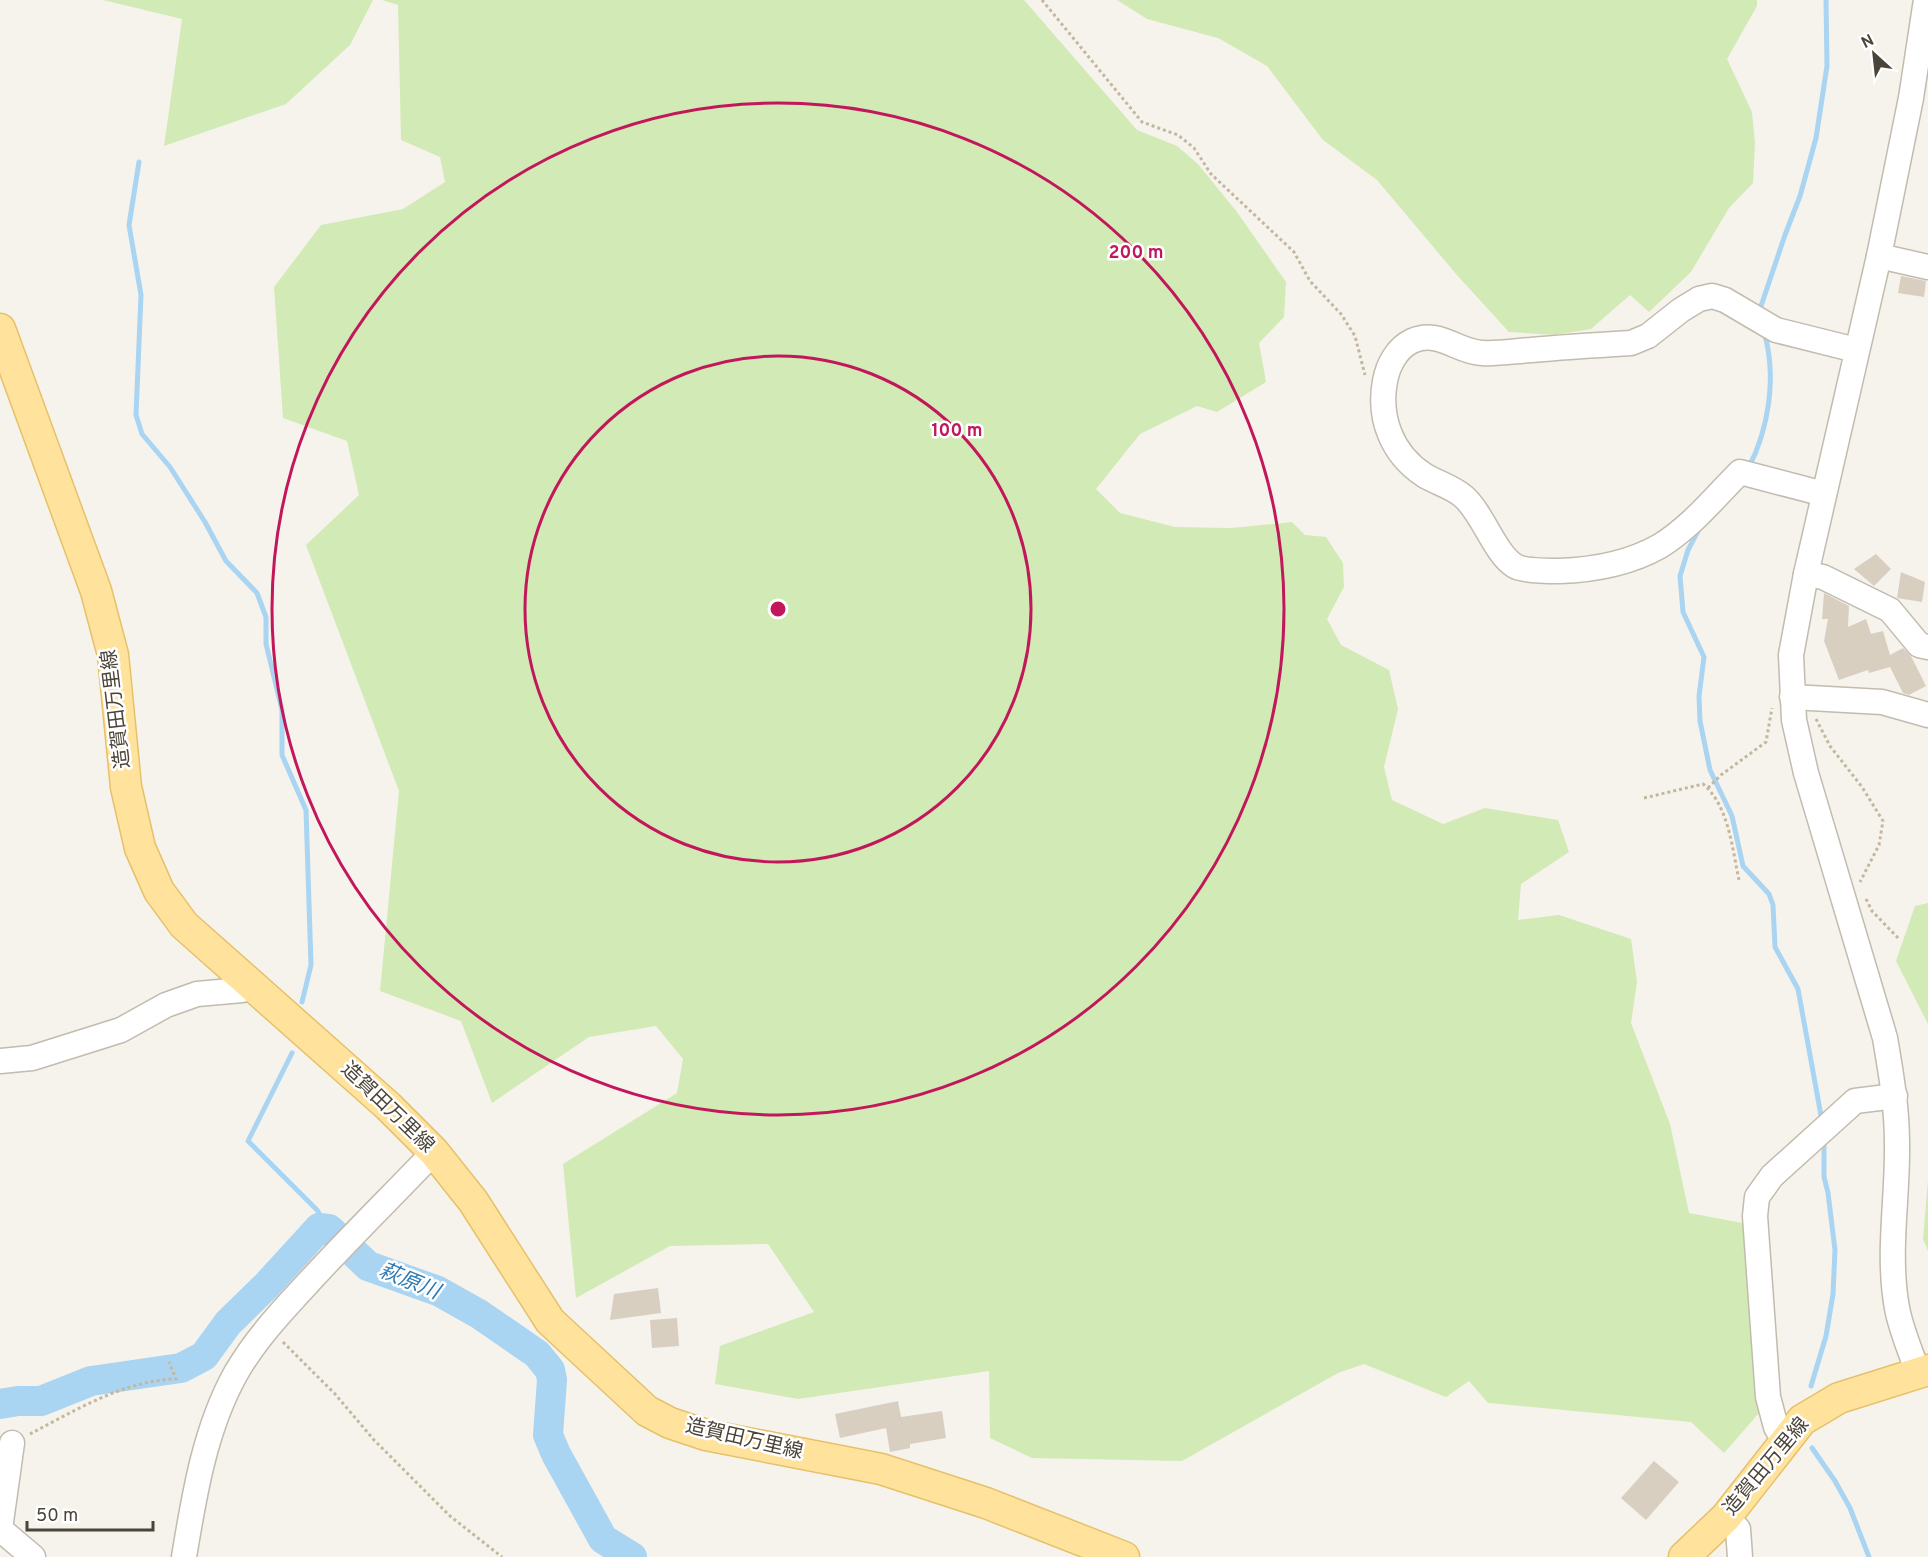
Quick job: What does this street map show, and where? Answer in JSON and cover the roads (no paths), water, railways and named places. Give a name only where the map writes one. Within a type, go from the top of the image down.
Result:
[{"type":"main road","name":"造賀田万里線","points":[[0,329],[96,591],[113,655],[126,787],[140,848],[159,891],[184,925],[388,1106],[434,1152],[473,1201],[550,1322],[647,1411],[670,1423],[706,1435],[881,1469],[986,1503],[1124,1557]]},
{"type":"main road","name":"造賀田万里線","points":[[1683,1557],[1726,1517],[1802,1420],[1839,1398],[1923,1372]]},
{"type":"street","points":[[1923,1372],[1897,1309],[1893,1269],[1893,1208],[1897,1144],[1895,1096],[1885,1038],[1806,773],[1794,720],[1791,655],[1806,574],[1856,350],[1920,100],[1926,3]]},
{"type":"street","points":[[1879,256],[1928,267]]},
{"type":"street","points":[[1824,494],[1740,472],[1690,522],[1659,546],[1611,565],[1580,570],[1555,571],[1517,567],[1508,560],[1475,508],[1462,495],[1423,475],[1405,459],[1389,437],[1384,416],[1383,390],[1387,371],[1399,350],[1419,339],[1426,338],[1443,340],[1479,353],[1631,343],[1648,336],[1680,310],[1699,299],[1712,296],[1725,300],[1776,330],[1856,350]]},
{"type":"street","points":[[1806,574],[1823,577],[1890,609],[1918,645],[1928,647]]},
{"type":"street","points":[[1792,697],[1882,702],[1928,715]]},
{"type":"street","points":[[0,1061],[43,1055],[121,1030],[166,1005],[197,994],[242,990],[250,983]]},
{"type":"street","points":[[1784,1441],[1776,1427],[1767,1397],[1755,1216],[1757,1197],[1772,1176],[1855,1101],[1895,1096]]},
{"type":"street","points":[[184,1557],[209,1435],[236,1374],[267,1328],[346,1242],[434,1152]]},
{"type":"street","points":[[12,1443],[0,1529],[33,1557]]},
{"type":"street","points":[[1726,1517],[1738,1529],[1740,1557]]},
{"type":"waterway","points":[[1759,312],[1800,196],[1816,138],[1827,66],[1826,0]]},
{"type":"waterway","points":[[139,162],[129,225],[141,295],[136,415],[142,434],[170,467],[205,522],[226,561],[257,593],[266,617],[266,644],[282,710],[282,755],[306,810],[311,965],[302,1002]]},
{"type":"waterway","points":[[1748,469],[1761,437],[1769,402],[1770,366],[1764,332]]},
{"type":"waterway","points":[[1699,529],[1688,550],[1680,576],[1683,612],[1704,657],[1699,696],[1700,721],[1710,770],[1732,816],[1743,866],[1769,894],[1773,905],[1775,947],[1798,989],[1822,1121]]},
{"type":"waterway","points":[[292,1053],[248,1141],[317,1210],[329,1229]]},
{"type":"waterway","points":[[1811,1386],[1826,1336],[1833,1294],[1835,1250],[1824,1177],[1824,1139]]},
{"type":"waterway","name":"萩原川","points":[[0,1404],[41,1401],[91,1381],[181,1368],[204,1356],[228,1323],[267,1285],[319,1228],[329,1229],[368,1266],[438,1291],[479,1314],[537,1354],[550,1370],[552,1380],[548,1435],[556,1454],[603,1539],[632,1557]]},
{"type":"waterway","points":[[1812,1448],[1850,1508],[1869,1557]]}]
